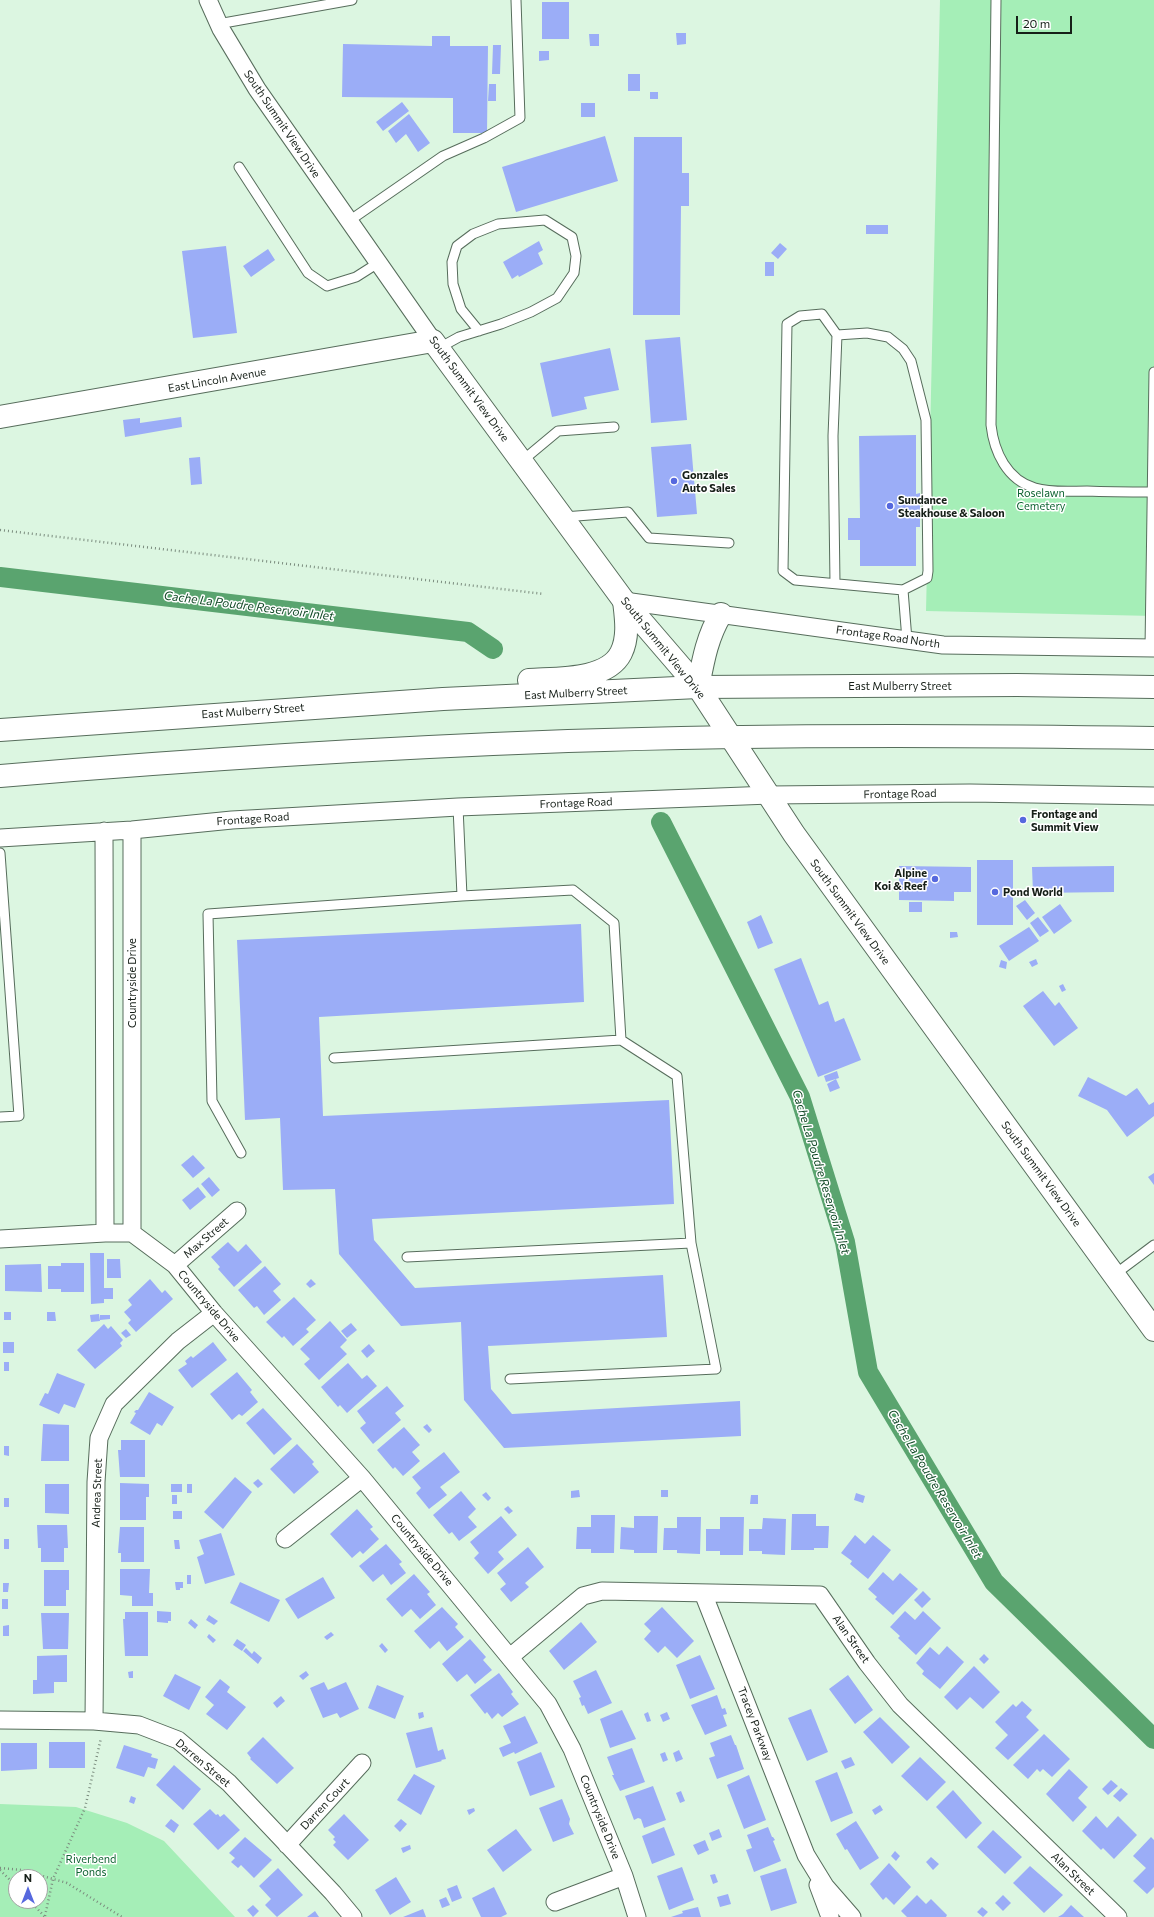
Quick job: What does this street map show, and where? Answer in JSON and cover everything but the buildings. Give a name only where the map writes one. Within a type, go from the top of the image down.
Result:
[{"type":"main road","name":"East Lincoln Avenue","points":[[0,417],[436,345]]},
{"type":"main road","name":"South Summit View Drive","points":[[436,345],[624,601],[698,687],[770,795],[794,834],[1154,1330]]},
{"type":"main road","points":[[443,699],[507,682],[579,677],[594,674],[614,663],[621,653],[625,640],[626,623],[624,601]]},
{"type":"main road","points":[[698,687],[706,646],[712,629],[721,614]]},
{"type":"main road","name":"East Mulberry Street","points":[[0,730],[443,699],[698,687],[1017,685],[1154,687]]},
{"type":"main road","points":[[0,776],[202,760],[561,741],[730,737],[949,735],[1154,738]]},
{"type":"street","name":"South Summit View Drive","points":[[208,0],[218,24],[257,90],[436,345]]},
{"type":"street","name":"Frontage Road North","points":[[624,601],[943,645],[1152,648]]},
{"type":"street","name":"Frontage Road","points":[[0,838],[132,830],[232,820],[458,807],[770,795],[970,793],[1154,796]]},
{"type":"street","name":"Countryside Drive","points":[[132,830],[132,1233],[175,1265],[214,1313],[362,1478],[548,1704],[572,1749],[624,1876],[637,1917]]},
{"type":"street","points":[[104,831],[104,1232]]},
{"type":"street","name":"Max Street","points":[[175,1265],[237,1211]]},
{"type":"street","points":[[0,1239],[104,1232],[132,1233]]},
{"type":"street","name":"Andrea Street","points":[[99,1722],[96,1482],[99,1438],[114,1404],[178,1341],[214,1313]]},
{"type":"street","points":[[285,1538],[362,1478]]},
{"type":"street","name":"Alan Street","points":[[510,1657],[583,1596],[602,1591],[820,1595],[867,1663],[900,1705],[1118,1917]]},
{"type":"street","name":"Tracey Parkway","points":[[703,1593],[830,1917]]},
{"type":"street","name":"Darren Street","points":[[0,1720],[99,1722],[139,1725],[178,1740],[229,1783],[333,1893],[353,1917]]},
{"type":"street","name":"Darren Court","points":[[287,1845],[362,1763]]},
{"type":"street","name":"Tracey Parkway","points":[[806,1855],[825,1886],[852,1917]]},
{"type":"street","points":[[555,1902],[624,1876]]},
{"type":"lane","points":[[218,24],[352,0]]},
{"type":"lane","points":[[349,221],[443,156],[484,138],[520,118],[516,0]]},
{"type":"lane","points":[[996,0],[991,425],[993,442],[999,458],[1008,470],[1019,481],[1036,488],[1056,491],[1153,492]]},
{"type":"lane","points":[[239,167],[308,273],[327,286],[356,277],[378,263]]},
{"type":"lane","points":[[436,345],[479,331],[531,312],[557,298],[574,273],[576,256],[572,237],[545,220],[498,224],[474,234],[458,246],[452,262],[453,284],[461,309],[479,331]]},
{"type":"lane","points":[[835,583],[833,436],[837,335],[822,314],[800,316],[787,324],[783,572],[795,580],[903,590],[927,578],[928,570],[926,420],[911,361],[903,349],[888,337],[867,333],[837,335]]},
{"type":"lane","points":[[1152,648],[1154,372]]},
{"type":"lane","points":[[522,461],[558,431],[614,427]]},
{"type":"lane","points":[[563,517],[628,512],[649,538],[729,543]]},
{"type":"lane","points":[[903,590],[907,640]]},
{"type":"lane","points":[[458,807],[462,896]]},
{"type":"lane","points":[[0,852],[3,930],[20,1116],[0,1117]]},
{"type":"lane","points":[[241,1152],[212,1101],[208,914],[462,896],[573,890],[614,923],[621,1040]]},
{"type":"lane","points":[[334,1058],[621,1040],[677,1076],[691,1243],[716,1368],[510,1379]]},
{"type":"lane","points":[[407,1257],[691,1243]]},
{"type":"lane","points":[[1114,1275],[1154,1245]]},
{"type":"path","points":[[0,530],[544,594]]},
{"type":"path","points":[[45,1917],[53,1879],[85,1808],[99,1722]]},
{"type":"path","points":[[0,1869],[22,1870],[67,1883],[122,1917]]},
{"type":"path","points":[[0,1869],[8,1878]]},
{"type":"path","points":[[38,1909],[45,1917]]},
{"type":"green space","name":"Roselawn Cemetery","points":[[940,0],[1154,0],[1154,616],[926,611]]},
{"type":"green space","name":"Riverbend Ponds","points":[[0,1804],[76,1807],[127,1823],[164,1841],[235,1917],[0,1917]]},
{"type":"waterway","name":"Cache La Poudre Reservoir Inlet","points":[[0,577],[468,632],[493,649]]},
{"type":"waterway","name":"Cache La Poudre Reservoir Inlet","points":[[661,822],[800,1097],[845,1242],[868,1372],[994,1582],[1154,1739]]},
{"type":"place","name":"Gonzales Auto Sales","points":[[674,481]]},
{"type":"place","name":"Sundance Steakhouse & Saloon","points":[[890,506]]},
{"type":"place","name":"Frontage and Summit View","points":[[1023,820]]},
{"type":"place","name":"Alpine Koi & Reef","points":[[935,879]]},
{"type":"place","name":"Pond World","points":[[995,892]]}]
